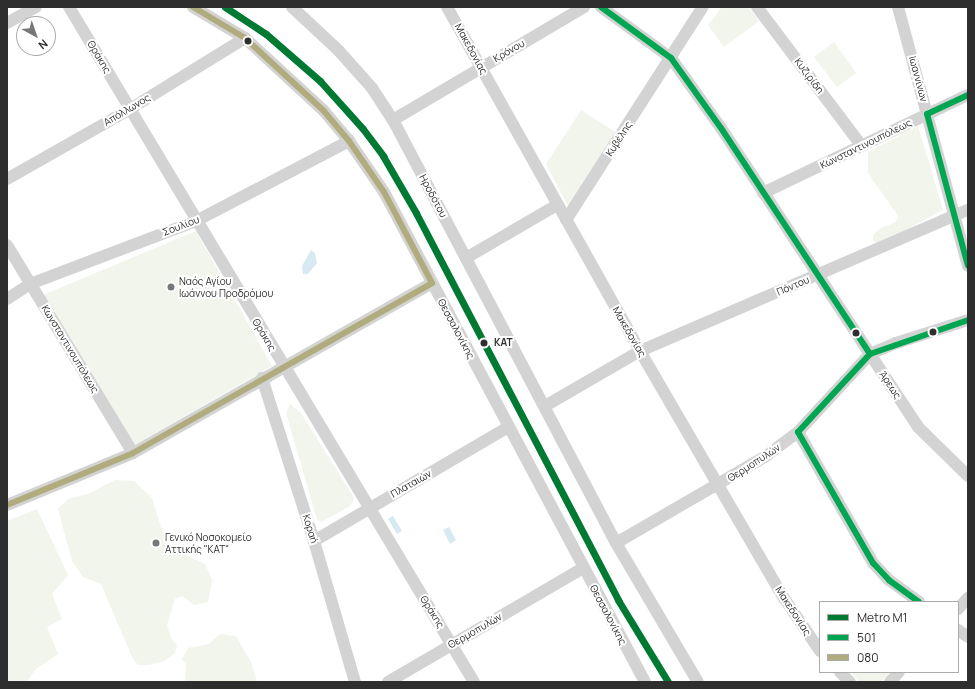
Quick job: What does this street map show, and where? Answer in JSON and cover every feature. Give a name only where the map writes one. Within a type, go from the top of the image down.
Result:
[{"type":"street","points":[[7,23],[36,7]]},
{"type":"street","name":"Θράκης","points":[[69,7],[282,366],[474,682]]},
{"type":"street","name":"Θεσσαλονίκης","points":[[193,7],[245,38],[324,111],[349,141],[384,192],[645,682]]},
{"type":"street","name":"Ηροδότου","points":[[292,7],[306,11],[372,88],[393,120],[545,406]]},
{"type":"street","name":"Μακεδονίας","points":[[448,7],[480,68],[640,352],[720,485],[784,598],[819,650]]},
{"type":"street","name":"Κρόνου","points":[[393,120],[584,7]]},
{"type":"street","name":"Άρεως","points":[[601,7],[671,58],[818,275],[918,427],[931,443],[968,476]]},
{"type":"street","name":"Κυβέλης","points":[[566,220],[703,7]]},
{"type":"street","name":"Κυζιρίδη","points":[[757,7],[861,145]]},
{"type":"street","name":"Ιωαννίνων","points":[[898,7],[968,266]]},
{"type":"street","name":"Απόλλωνος","points":[[7,179],[130,109],[245,38]]},
{"type":"street","name":"Κωνσταντινουπόλεως","points":[[763,193],[968,94]]},
{"type":"street","name":"Σουλίου","points":[[7,299],[30,284],[196,221],[349,141]]},
{"type":"street","points":[[466,258],[557,205]]},
{"type":"street","name":"Πόντου","points":[[640,352],[968,210]]},
{"type":"street","name":"Κωνσταντινουπόλεως","points":[[7,245],[133,453]]},
{"type":"street","points":[[7,505],[133,453],[282,366],[432,283]]},
{"type":"street","points":[[870,354],[896,343],[968,320]]},
{"type":"street","points":[[640,352],[545,406],[616,543],[698,682]]},
{"type":"street","name":"Θερμοπυλών","points":[[616,543],[720,485],[766,456],[798,432],[870,354]]},
{"type":"street","name":"Κοραή","points":[[262,378],[314,541],[355,682]]},
{"type":"street","name":"Πλαταιών","points":[[314,541],[508,427]]},
{"type":"street","points":[[798,432],[873,562],[889,580],[918,601]]},
{"type":"street","name":"Θερμοπυλών","points":[[388,682],[583,568]]},
{"type":"street","points":[[959,608],[968,598]]},
{"type":"street","points":[[959,631],[968,637]]},
{"type":"street","points":[[841,673],[850,682]]},
{"type":"street","points":[[890,682],[898,673]]},
{"type":"shaded area","points":[[722,7],[749,7],[759,21],[724,47],[708,25]]},
{"type":"shaded area","points":[[834,42],[856,73],[837,87],[814,57]]},
{"type":"shaded area","points":[[581,110],[617,133],[568,206],[546,164]]},
{"type":"shaded area","points":[[918,126],[943,210],[880,244],[873,241],[873,235],[881,228],[896,222],[898,216],[868,173],[868,152]]},
{"type":"shaded area","points":[[196,231],[272,366],[134,445],[43,295]]},
{"type":"shaded area","points":[[311,250],[315,253],[317,263],[308,274],[303,274],[302,266]]},
{"type":"shaded area","points":[[290,404],[301,413],[354,498],[350,506],[321,522],[317,520],[286,413]]},
{"type":"shaded area","points":[[115,480],[134,481],[152,498],[161,527],[173,549],[205,564],[212,580],[208,602],[194,605],[182,596],[175,599],[167,625],[171,638],[177,645],[175,653],[164,661],[149,665],[138,665],[132,657],[101,584],[83,577],[72,561],[58,509],[68,499],[88,494]]},
{"type":"shaded area","points":[[37,509],[68,575],[52,594],[62,619],[47,627],[58,654],[36,669],[26,682],[7,682],[7,521]]},
{"type":"shaded area","points":[[393,516],[402,531],[397,534],[388,519]]},
{"type":"shaded area","points":[[449,527],[456,540],[450,544],[443,530]]},
{"type":"shaded area","points":[[220,634],[236,636],[251,662],[257,682],[185,682],[186,664],[182,659],[188,648],[209,644]]},
{"type":"shaded area","points":[[852,673],[889,673],[881,682],[859,682]]},
{"type":"metro line","name":"Μ1","points":[[225,7],[266,34],[320,81],[363,129],[383,156],[416,213],[618,600],[668,682]]},
{"type":"transit line","name":"080","points":[[7,505],[133,453],[432,283],[384,192],[349,141],[324,111],[245,38],[193,7]]},
{"type":"transit line","name":"501","points":[[601,7],[671,58],[721,128],[870,354]]},
{"type":"transit line","name":"501","points":[[968,95],[927,114],[968,266]]},
{"type":"transit line","name":"501","points":[[918,601],[889,580],[873,563],[798,432],[870,354],[968,320]]},
{"type":"place","name":"Ναός Αγίου Ιωάννου Προδρόμου","points":[[171,287]]},
{"type":"place","name":"ΚΑΤ","points":[[484,343]]},
{"type":"place","name":"Γενικό Νοσοκομείο Αττικής \"ΚΑΤ\"","points":[[156,543]]}]
